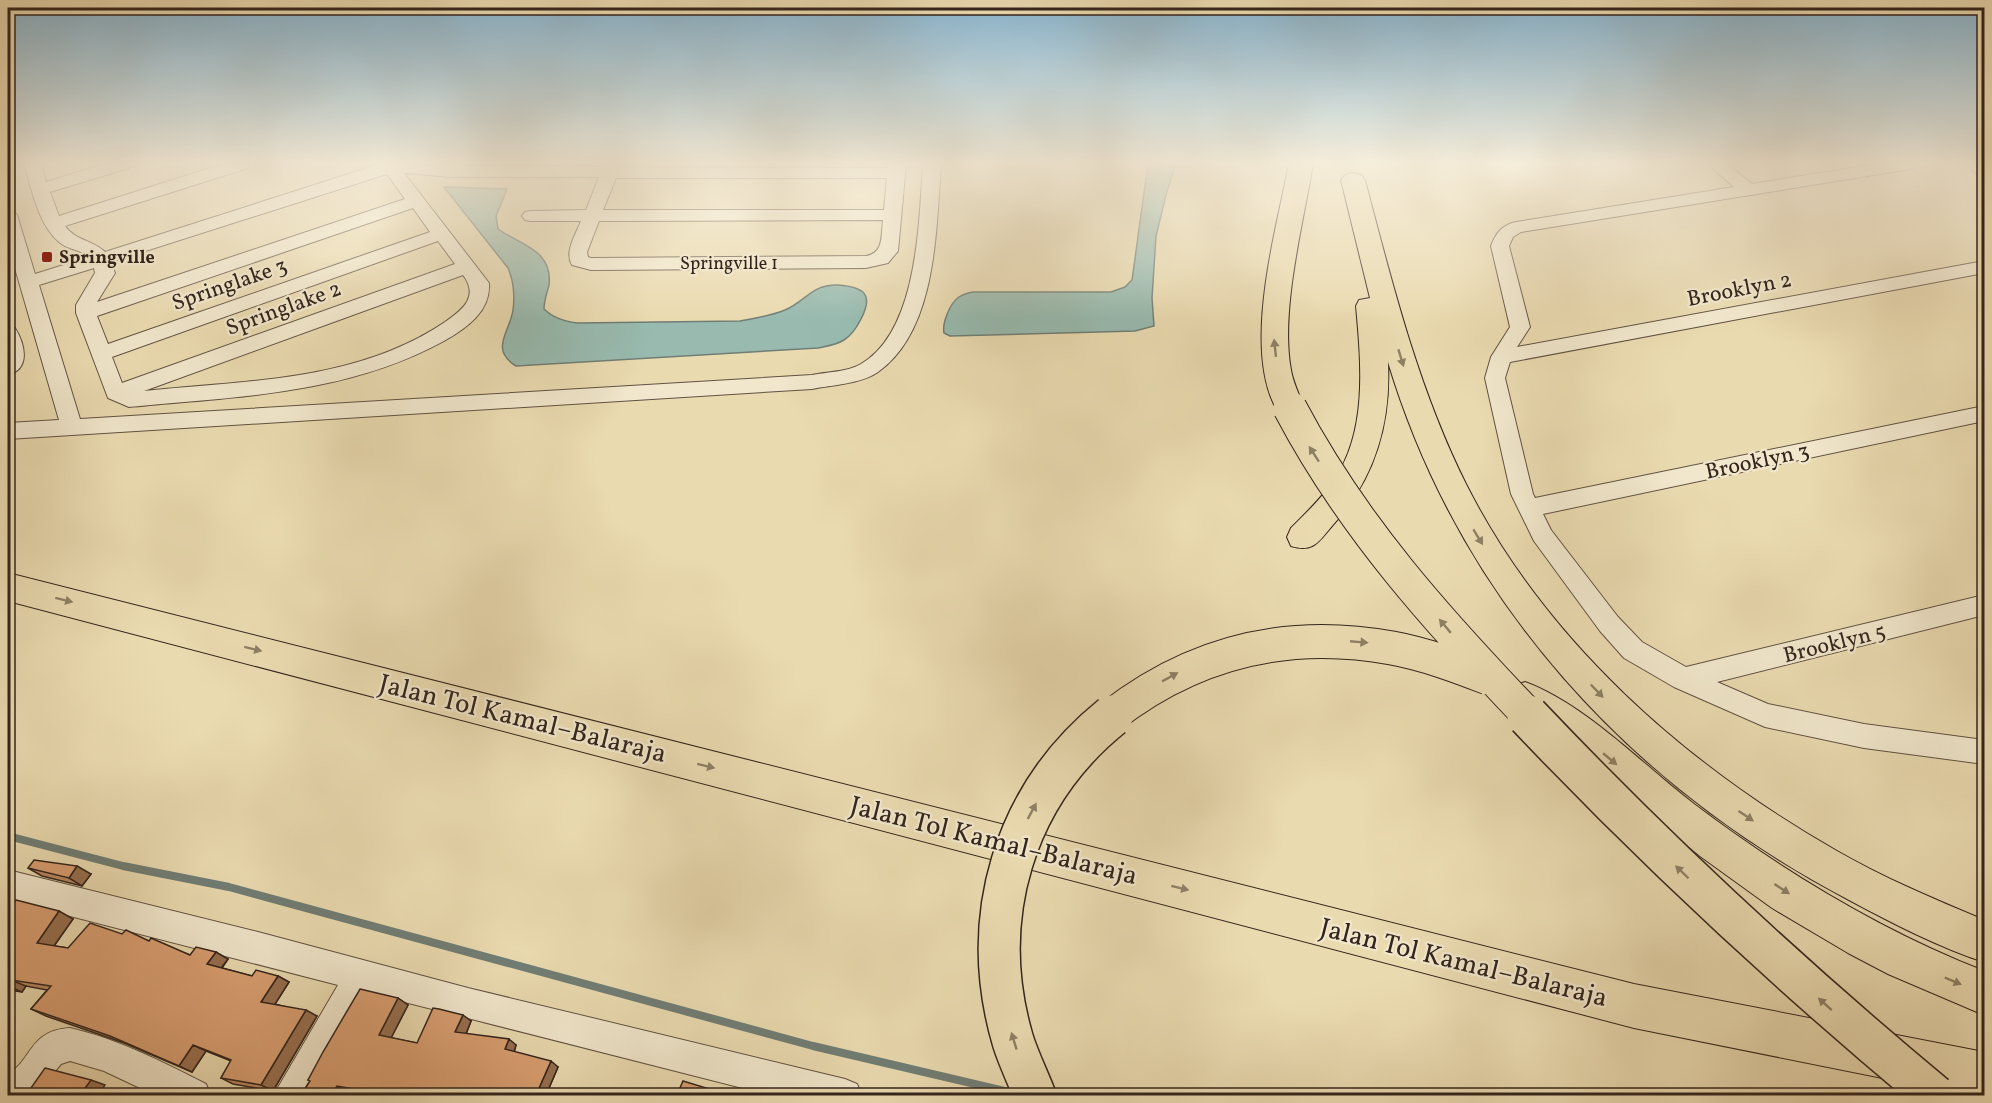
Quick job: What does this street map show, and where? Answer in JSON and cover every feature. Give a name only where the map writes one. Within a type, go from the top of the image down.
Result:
[{"type":"highway","points":[[1292,215],[1277,299],[1274,337],[1277,370],[1288,405],[1306,442],[1325,473],[1412,587],[1470,655],[1647,838],[1740,927],[1840,1017],[1935,1095]]},
{"type":"highway","points":[[1303,537],[1350,482],[1371,433],[1375,358],[1357,215]]},
{"type":"highway","points":[[1363,215],[1401,360],[1434,451],[1478,537],[1520,601],[1547,636],[1577,671],[1617,711],[1670,758],[1742,813],[1838,874],[1894,903],[1984,941]]},
{"type":"highway","name":"Jalan Tol Kamal–Balaraja","points":[[8,587],[1634,1006],[1984,1075]]},
{"type":"highway","points":[[1035,1095],[1014,1041],[1003,987],[1000,922],[1009,871],[1026,822],[1047,783],[1073,750],[1105,720],[1139,695],[1174,674],[1209,658],[1286,642],[1324,640],[1392,646],[1430,656],[1491,680],[1539,706],[1565,724],[1680,817],[1743,864],[1808,907],[1883,948],[1954,982],[1984,993]]},
{"type":"street","points":[[8,215],[12,243],[29,282],[72,427]]},
{"type":"street","points":[[51,215],[64,238],[93,250],[102,259],[105,273],[86,305],[86,313],[115,393],[129,400],[317,380],[356,371],[444,334],[474,309],[480,296],[478,283],[427,215]]},
{"type":"street","points":[[54,224],[81,215]]},
{"type":"street","points":[[29,282],[235,215]]},
{"type":"street","points":[[86,313],[373,215]]},
{"type":"street","points":[[8,431],[812,382],[869,368],[894,344],[913,303],[925,258],[928,215]]},
{"type":"street","points":[[1588,215],[1516,227],[1505,234],[1500,246],[1520,327],[1502,357],[1495,378],[1522,494],[1542,535],[1609,624],[1633,650],[1683,679],[1766,715],[1864,736],[1984,752]]},
{"type":"street","points":[[531,216],[894,216]]},
{"type":"street","name":"Springville 1","points":[[592,216],[578,252],[579,261],[591,264],[866,262],[881,259],[889,251],[894,216]]},
{"type":"street","name":"Springlake 3","points":[[101,354],[441,234]]},
{"type":"street","name":"Springlake 2","points":[[115,393],[466,267]]},
{"type":"street","name":"Brooklyn 2","points":[[1502,357],[1984,267]]},
{"type":"street","points":[[8,333],[15,356],[13,364],[8,368]]},
{"type":"street","name":"Brooklyn 3","points":[[1529,508],[1984,413]]},
{"type":"street","name":"Brooklyn 5","points":[[1683,679],[1984,605]]},
{"type":"street","points":[[8,885],[361,976],[845,1095]]},
{"type":"street","points":[[290,1095],[361,976]]},
{"type":"street","points":[[8,1091],[13,1092],[19,1089],[57,1047],[66,1044],[86,1047],[194,1095]]},
{"type":"water","points":[[466,215],[496,215],[498,229],[541,256],[549,273],[544,309],[563,320],[577,323],[740,321],[780,312],[815,290],[829,285],[860,290],[864,293],[867,303],[856,328],[847,338],[841,342],[818,348],[516,366],[508,360],[502,347],[514,304],[513,283],[508,268]]},
{"type":"water","points":[[1141,215],[1161,215],[1156,236],[1152,298],[1154,326],[1135,331],[950,336],[944,333],[945,319],[950,308],[959,297],[967,293],[1111,292],[1125,287],[1132,280]]},
{"type":"building","points":[[34,860],[77,866],[69,878],[28,868]]},
{"type":"building","points":[[16,900],[59,911],[37,943],[68,948],[90,923],[122,934],[126,930],[149,941],[151,938],[190,955],[196,947],[216,952],[207,964],[252,976],[256,970],[278,976],[261,1002],[306,1010],[261,1085],[221,1078],[231,1060],[193,1045],[179,1066],[110,1036],[31,1009],[51,986],[11,980],[8,985],[8,905],[12,906]]},
{"type":"building","points":[[360,989],[398,998],[379,1035],[417,1043],[433,1008],[463,1015],[455,1032],[509,1039],[505,1049],[551,1061],[536,1095],[371,1095],[372,1092],[337,1086],[331,1095],[301,1095]]},
{"type":"building","points":[[45,1068],[91,1080],[80,1095],[26,1095]]},
{"type":"building","points":[[683,1081],[726,1094],[677,1095]]},
{"type":"waterway","points":[[8,836],[123,866],[229,887],[813,1046],[1018,1094]]},
{"type":"place","name":"Springville","points":[[47,257]]}]
